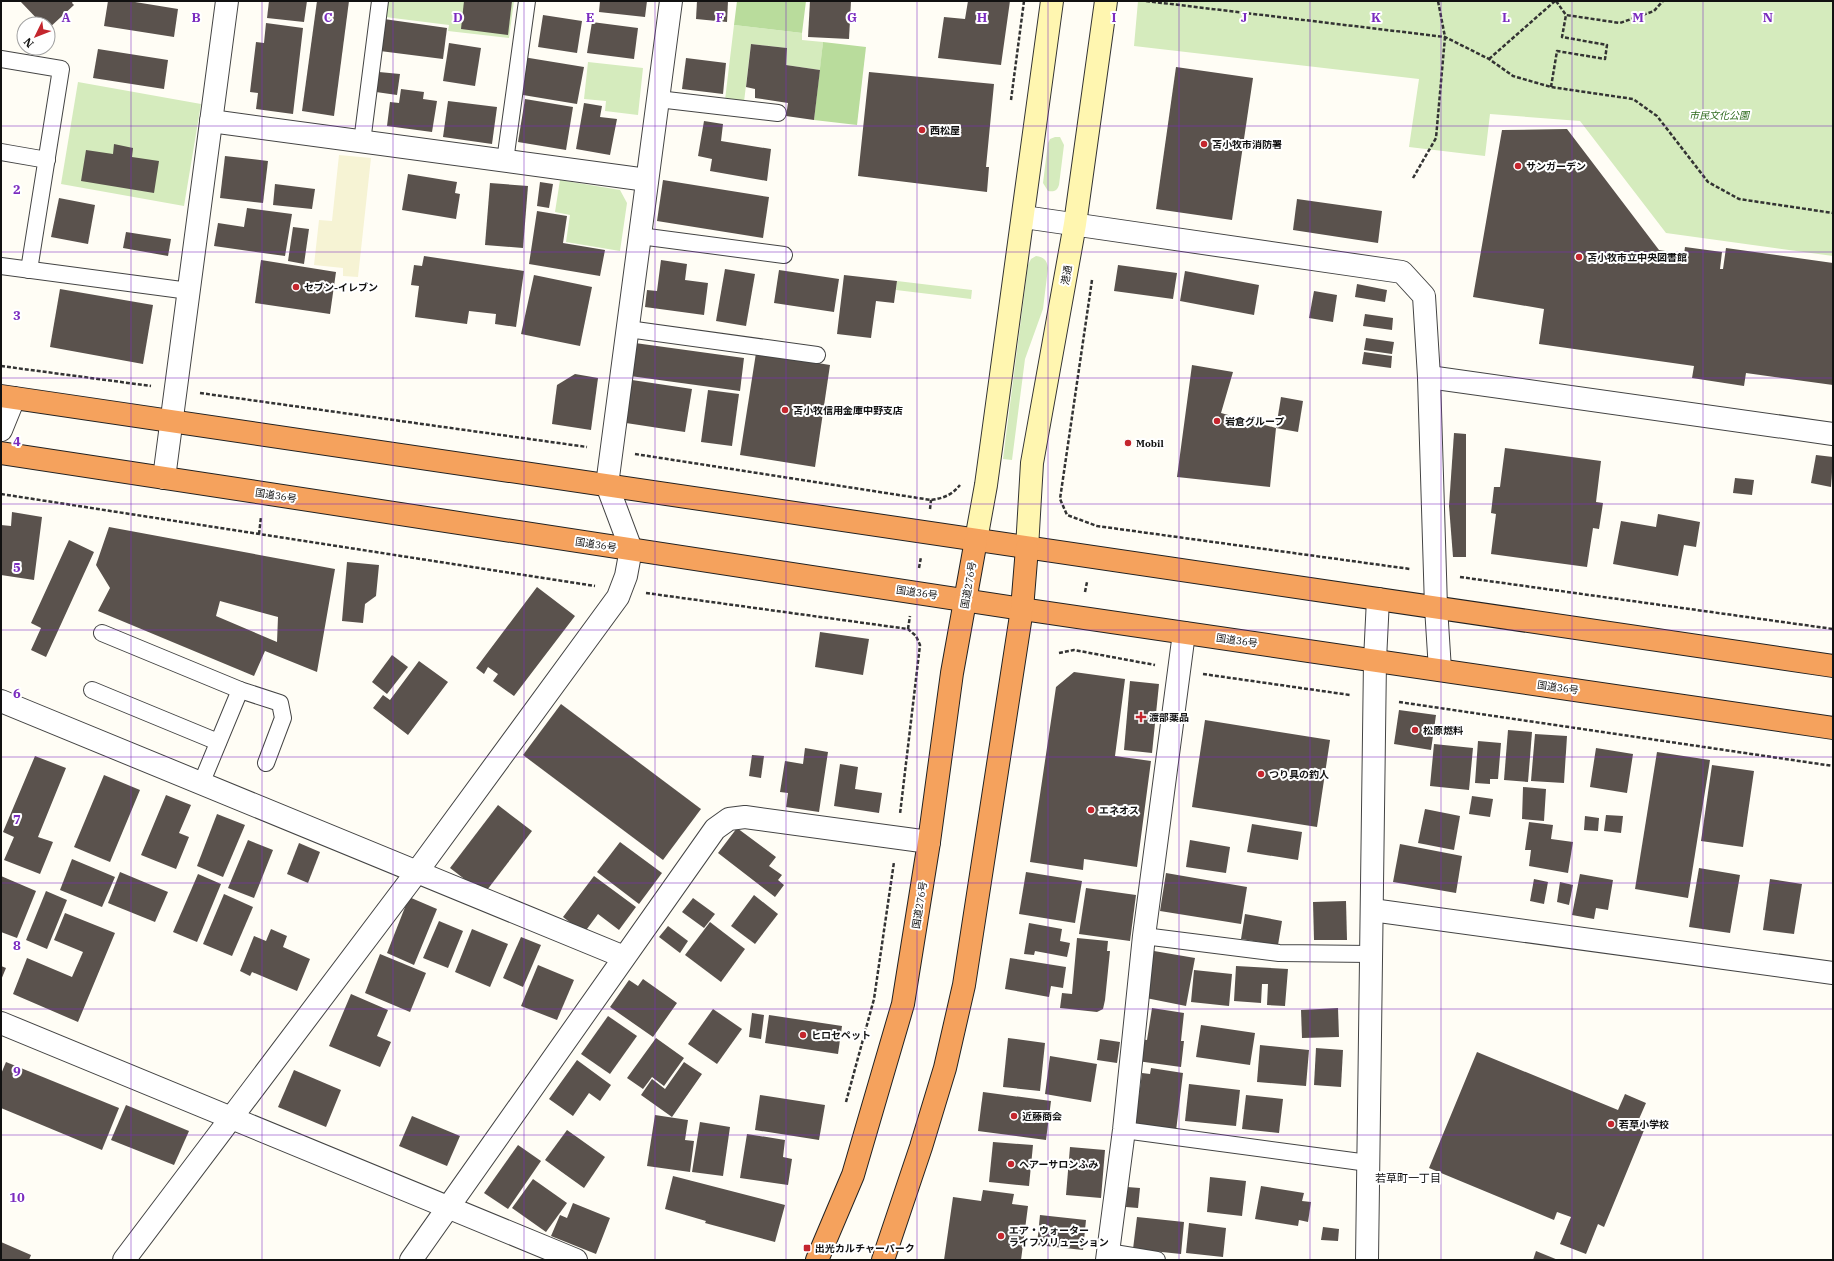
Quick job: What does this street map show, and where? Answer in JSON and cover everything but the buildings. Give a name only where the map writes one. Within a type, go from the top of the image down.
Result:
[{"type":"highway","points":[[7,397],[1833,666]]},
{"type":"highway","name":"国道36号","points":[[1,453],[1022,609],[1833,728]]},
{"type":"highway","name":"国道276号","points":[[817,1260],[853,1175],[903,1004],[929,842],[952,673],[976,540]]},
{"type":"highway","points":[[883,1260],[921,1147],[945,1068],[964,984],[1022,609],[1027,548]]},
{"type":"street","points":[[164,478],[227,1]]},
{"type":"street","points":[[124,1260],[416,873],[618,597],[626,576],[631,549],[607,485],[671,1]]},
{"type":"street","points":[[976,540],[986,485],[1024,216],[1052,1]]},
{"type":"street","name":"港通","points":[[1027,548],[1032,463],[1075,224],[1106,1]]},
{"type":"street","points":[[211,121],[647,180]]},
{"type":"street","points":[[1024,216],[1402,272],[1424,296],[1429,377],[1436,607],[1440,670]]},
{"type":"street","points":[[1429,377],[1833,434]]},
{"type":"street","points":[[1,430],[7,397]]},
{"type":"street","points":[[1367,1260],[1375,660],[1378,599]]},
{"type":"street","points":[[1107,1256],[1124,1130],[1144,936],[1184,633]]},
{"type":"street","points":[[1,701],[416,873],[624,957]]},
{"type":"street","points":[[411,1260],[714,829],[728,819],[745,817],[929,842]]},
{"type":"street","points":[[1372,910],[1833,973]]},
{"type":"street","points":[[1,1023],[576,1260]]},
{"type":"lane","points":[[362,142],[380,1]]},
{"type":"lane","points":[[505,161],[526,1]]},
{"type":"lane","points":[[1,59],[61,69],[29,270]]},
{"type":"lane","points":[[658,99],[778,113]]},
{"type":"lane","points":[[1,152],[47,160]]},
{"type":"lane","points":[[640,236],[784,255]]},
{"type":"lane","points":[[1,266],[189,291]]},
{"type":"lane","points":[[628,329],[817,355]]},
{"type":"lane","points":[[102,633],[240,690],[280,703],[283,718],[266,763]]},
{"type":"lane","points":[[92,690],[218,742]]},
{"type":"lane","points":[[201,784],[240,690]]},
{"type":"lane","points":[[1144,936],[1279,953],[1371,954]]},
{"type":"lane","points":[[1124,1130],[1368,1163]]},
{"type":"lane","points":[[1107,1256],[1158,1260]]},
{"type":"path","points":[[1011,103],[1024,1]]},
{"type":"path","points":[[1146,1],[1445,37],[1489,59],[1513,76],[1551,87],[1633,99],[1657,116],[1708,182],[1739,199],[1833,213]]},
{"type":"path","points":[[1413,178],[1436,138],[1445,37],[1438,1]]},
{"type":"path","points":[[1489,59],[1556,1],[1566,15],[1562,37],[1608,45],[1605,59],[1557,51],[1551,87]]},
{"type":"path","points":[[1566,15],[1620,23],[1654,11],[1663,1]]},
{"type":"path","points":[[1093,274],[1060,499],[1067,515],[1097,526],[1833,629]]},
{"type":"path","points":[[1,366],[611,450],[932,500],[946,497],[956,490],[963,481]]},
{"type":"path","points":[[1,494],[621,590],[908,629],[916,636],[920,646],[897,837],[874,999],[845,1105]]},
{"type":"path","points":[[908,629],[932,500]]},
{"type":"path","points":[[1074,650],[1097,526]]},
{"type":"path","points":[[1059,652],[1074,650],[1179,670],[1833,766]]},
{"type":"shaded area","points":[[339,155],[371,158],[358,277],[343,276],[343,268],[314,265],[319,220],[332,221]]},
{"type":"green space","points":[[387,1],[514,1],[509,38],[448,31],[449,25],[385,17]]},
{"type":"green space","points":[[737,1],[806,1],[802,33],[734,25]]},
{"type":"green space","name":"市民文化公園","points":[[1138,1],[1833,1],[1833,256],[1666,233],[1580,121],[1490,114],[1485,156],[1409,147],[1419,79],[1134,46]]},
{"type":"green space","points":[[734,25],[802,33],[802,40],[823,42],[820,70],[786,65],[787,48],[751,44],[744,102],[725,100]]},
{"type":"green space","points":[[823,42],[866,47],[857,125],[814,120]]},
{"type":"green space","points":[[588,62],[643,68],[638,115],[605,111],[606,101],[584,99]]},
{"type":"green space","points":[[78,82],[201,104],[184,206],[61,184]]},
{"type":"green space","points":[[1060,137],[1064,145],[1059,185],[1056,190],[1048,191],[1043,183],[1048,143],[1050,139]]},
{"type":"green space","points":[[560,180],[620,190],[627,203],[620,251],[566,242],[570,215],[555,212]]},
{"type":"green space","points":[[1036,256],[1045,259],[1048,268],[1043,309],[1025,359],[1012,460],[1003,459],[1028,265],[1031,259]]},
{"type":"green space","points":[[897,281],[972,290],[971,299],[896,290]]},
{"type":"place","name":"西松屋","points":[[922,130]]},
{"type":"place","name":"苫小牧市消防署","points":[[1204,144]]},
{"type":"place","name":"サンガーデン","points":[[1518,166]]},
{"type":"place","name":"苫小牧市立中央図書館","points":[[1579,257]]},
{"type":"place","name":"セブン-イレブン","points":[[296,287]]},
{"type":"place","name":"苫小牧信用金庫中野支店","points":[[785,410]]},
{"type":"place","name":"岩倉グループ","points":[[1217,421]]},
{"type":"place","name":"Mobil","points":[[1128,443]]},
{"type":"place","name":"渡部薬品","points":[[1141,717]]},
{"type":"place","name":"松原燃料","points":[[1415,730]]},
{"type":"place","name":"つり具の釣人","points":[[1261,774]]},
{"type":"place","name":"エネオス","points":[[1091,810]]},
{"type":"place","name":"ヒロセペット","points":[[803,1035]]},
{"type":"place","name":"近藤商会","points":[[1014,1116]]},
{"type":"place","name":"若草小学校","points":[[1611,1124]]},
{"type":"place","name":"ヘアーサロンふみ","points":[[1011,1164]]},
{"type":"place","name":"エア・ウォーター ライフソリューション","points":[[1001,1236]]},
{"type":"place","name":"出光カルチャーパーク","points":[[807,1248]]},
{"type":"district","name":"若草町一丁目","points":[[1408,1178]]}]
